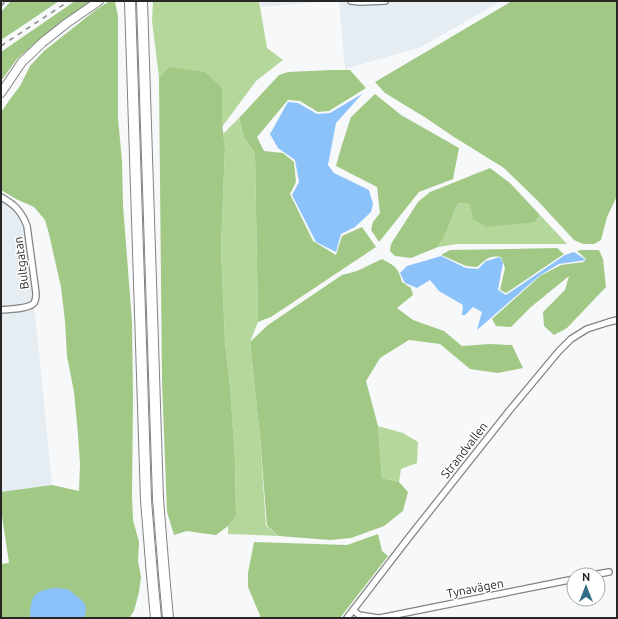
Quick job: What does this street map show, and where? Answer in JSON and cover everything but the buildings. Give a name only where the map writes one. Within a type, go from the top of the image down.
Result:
[{"type":"highway","points":[[130,1],[146,500],[156,618]]},
{"type":"highway","points":[[142,1],[158,499],[168,618]]},
{"type":"street","points":[[1,93],[22,62],[43,42],[99,1]]},
{"type":"street","points":[[351,1],[385,1]]},
{"type":"street","name":"Bultgatan","points":[[1,197],[17,208],[25,220],[36,293],[35,301],[31,306],[1,310]]},
{"type":"street","name":"Strandvallen","points":[[347,618],[509,411],[559,351],[571,339],[583,332],[617,320]]},
{"type":"street","name":"Tynavägen","points":[[353,610],[359,615],[379,618],[566,581]]},
{"type":"shaded area","points":[[261,1],[334,1],[261,7]]},
{"type":"shaded area","points":[[339,1],[501,1],[421,47],[345,69]]},
{"type":"shaded area","points":[[1,201],[13,209],[21,218],[24,227],[38,341],[52,485],[1,492]]},
{"type":"green space","points":[[11,1],[59,1],[1,40],[1,12]]},
{"type":"green space","points":[[75,1],[92,1],[17,59],[1,81],[1,52]]},
{"type":"green space","points":[[111,1],[115,2],[118,16],[118,118],[132,322],[132,496],[133,520],[139,542],[138,561],[141,577],[139,592],[134,611],[129,618],[1,618],[1,564],[9,563],[1,509],[1,492],[52,485],[79,491],[80,464],[74,392],[67,356],[61,287],[45,220],[34,207],[1,190],[1,112],[20,86],[30,66],[44,51],[97,9]]},
{"type":"green space","points":[[153,1],[259,1],[267,48],[283,60],[256,81],[222,127],[222,88],[170,67],[159,78],[152,21]]},
{"type":"green space","points":[[512,1],[617,1],[617,196],[607,217],[601,240],[594,244],[583,244],[574,240],[537,200],[504,168],[385,93],[375,82]]},
{"type":"green space","points":[[169,67],[205,72],[222,88],[222,123],[225,149],[221,247],[225,342],[230,386],[235,460],[236,516],[228,526],[216,535],[187,531],[174,535],[167,512],[162,382],[159,78]]},
{"type":"green space","points":[[350,70],[366,88],[329,111],[318,112],[300,101],[288,100],[257,137],[264,151],[283,153],[294,162],[296,182],[290,194],[313,241],[336,255],[342,236],[362,227],[376,247],[271,317],[258,322],[255,154],[244,137],[239,118],[279,75],[288,72]]},
{"type":"green space","points":[[375,94],[401,115],[459,148],[453,179],[419,192],[379,242],[371,230],[373,222],[380,213],[377,187],[336,166],[351,117]]},
{"type":"green space","points":[[239,118],[244,137],[255,154],[258,322],[250,342],[260,437],[266,526],[279,536],[228,534],[228,526],[236,516],[235,460],[230,386],[225,342],[221,247],[225,149],[223,134]]},
{"type":"green space","points":[[490,168],[510,183],[540,215],[535,222],[486,227],[473,219],[470,204],[458,203],[445,235],[438,247],[411,258],[395,256],[390,251],[391,244],[418,202],[430,192]]},
{"type":"green space","points":[[458,203],[470,204],[535,222],[540,215],[567,244],[457,244],[438,247],[445,235]]},
{"type":"green space","points":[[557,248],[564,254],[506,293],[500,290],[505,268],[501,257],[490,257],[477,267],[466,266],[441,255],[450,250]]},
{"type":"green space","points":[[599,250],[603,259],[606,287],[567,328],[554,335],[544,326],[543,312],[565,290],[569,276],[531,307],[511,327],[496,326],[492,319],[540,276],[561,265],[584,262],[586,259],[577,251]]},
{"type":"green space","points":[[382,259],[396,268],[402,282],[411,288],[413,295],[397,308],[413,320],[444,331],[462,346],[490,344],[512,345],[523,368],[498,373],[470,369],[440,344],[409,340],[380,358],[366,381],[378,426],[382,478],[399,482],[408,492],[403,511],[384,526],[351,538],[330,540],[279,536],[267,526],[260,437],[250,342],[268,325],[342,275],[357,271]]},
{"type":"green space","points":[[378,426],[403,433],[418,442],[417,463],[401,469],[399,482],[382,478]]},
{"type":"green space","points":[[378,534],[382,551],[388,556],[340,618],[261,618],[248,587],[248,573],[254,542],[347,545]]},
{"type":"water","points":[[362,94],[336,123],[328,165],[334,173],[369,190],[373,204],[371,212],[355,227],[341,234],[336,252],[316,242],[292,195],[299,182],[295,160],[278,148],[270,134],[288,102],[298,103],[317,114],[330,113]]},
{"type":"water","points":[[574,252],[586,260],[559,264],[539,276],[477,330],[482,312],[473,307],[465,315],[462,315],[463,305],[439,291],[430,280],[417,288],[405,283],[400,273],[407,266],[441,256],[466,268],[478,269],[486,261],[500,257],[503,263],[498,290],[506,295],[565,255]]},
{"type":"water","points":[[53,588],[63,588],[69,590],[80,599],[86,607],[84,618],[30,618],[32,601],[36,594]]},
{"type":"railway","points":[[1,6],[6,1]]},
{"type":"railway","points":[[1,46],[69,1]]}]
